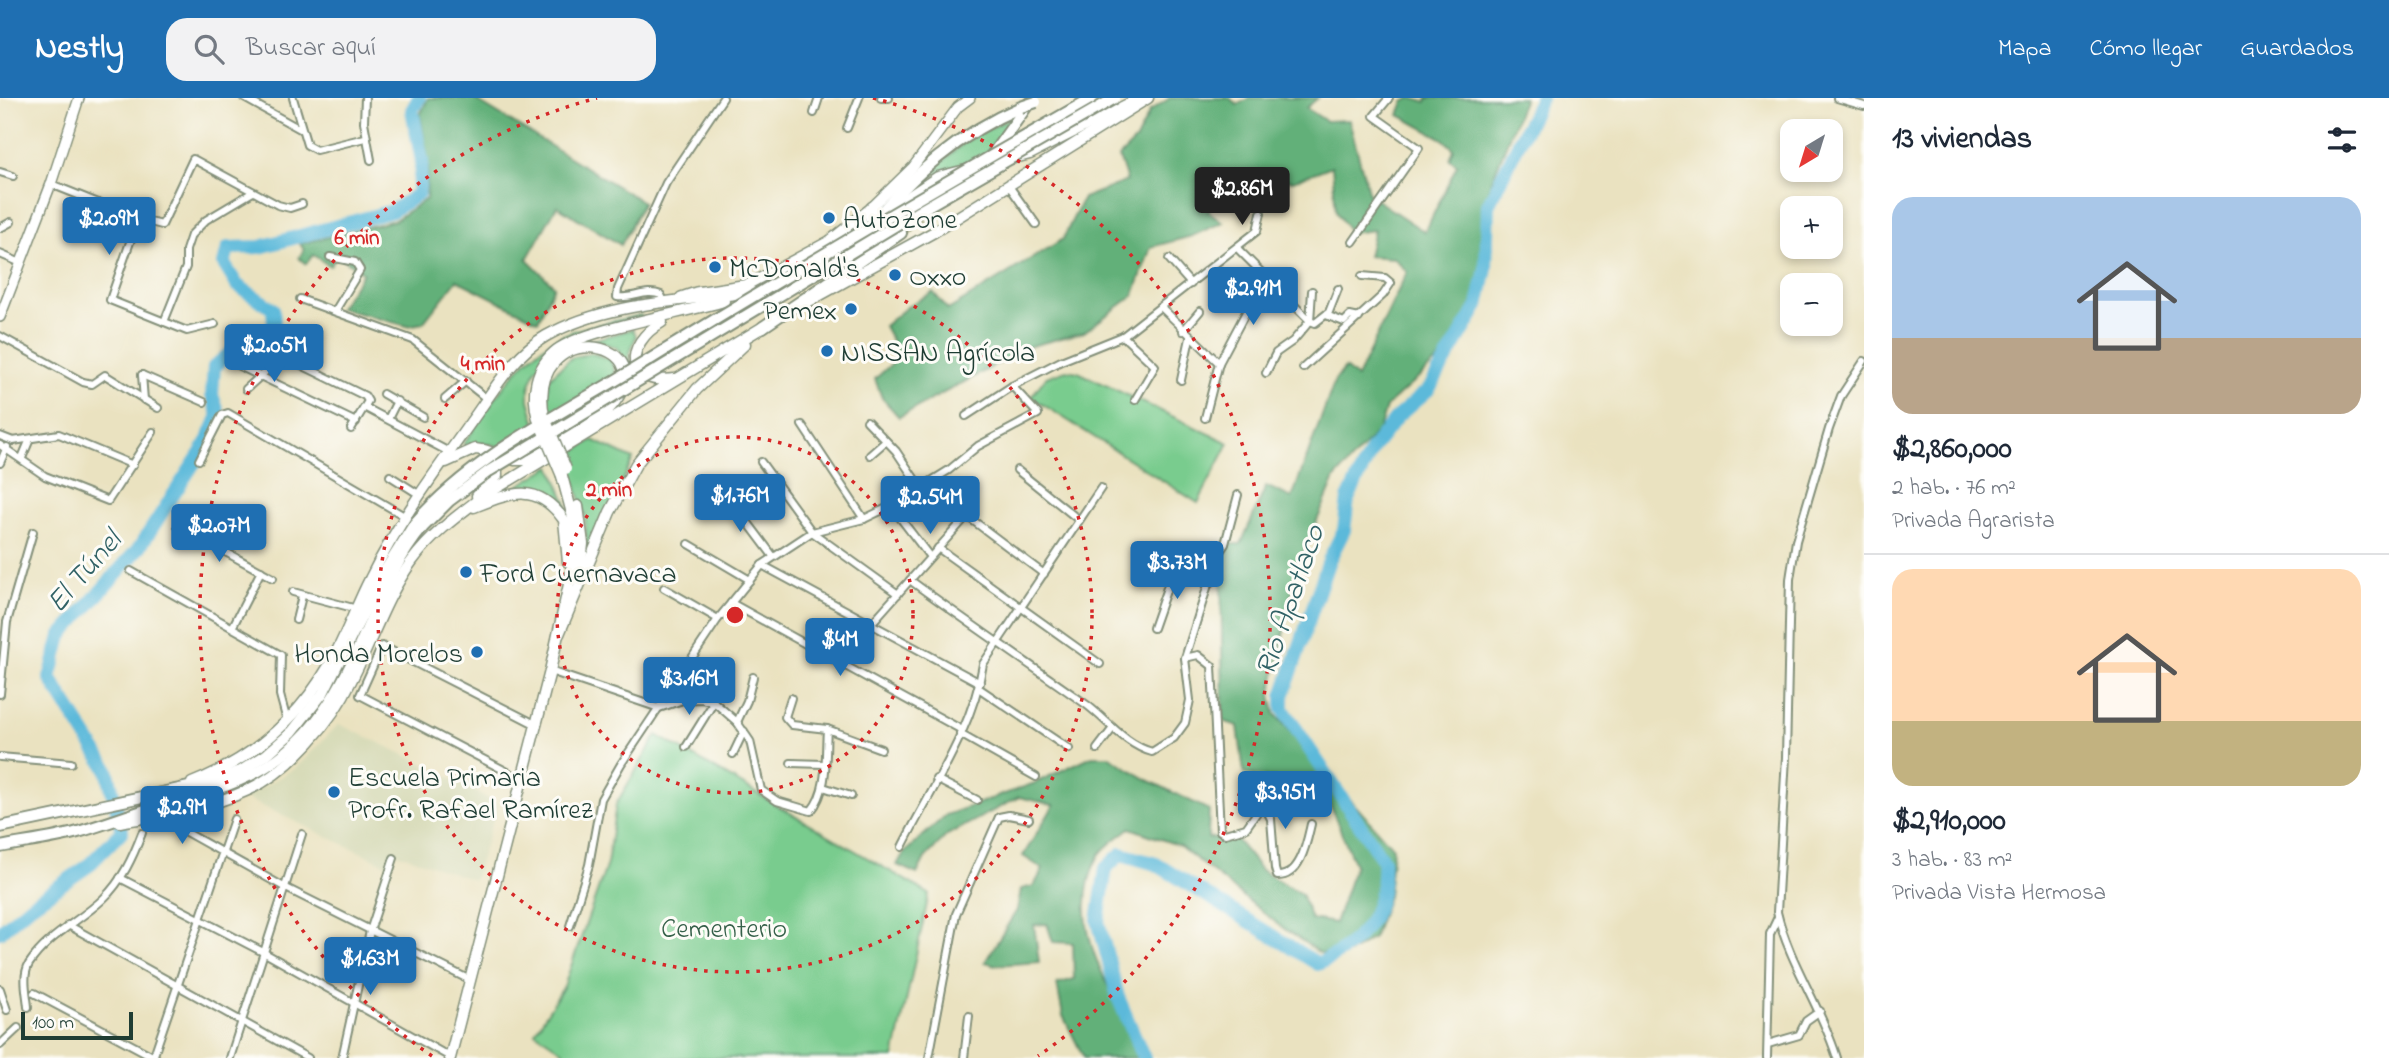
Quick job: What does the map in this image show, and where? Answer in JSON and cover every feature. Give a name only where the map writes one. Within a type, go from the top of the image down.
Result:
[{"type":"highway","points":[[0,847],[153,814],[242,781],[290,748],[330,701],[403,538],[428,508],[483,463],[700,328],[1092,98]]},
{"type":"highway","points":[[1038,99],[987,160],[1102,98]]},
{"type":"highway","points":[[0,827],[172,791],[241,771],[266,755],[292,732],[335,674],[394,562],[432,517],[489,471],[909,217],[1115,98]]},
{"type":"highway","points":[[869,226],[907,185],[962,136],[1038,99]]},
{"type":"highway","points":[[763,327],[901,233]]},
{"type":"main road","points":[[577,592],[583,544],[578,503],[533,398],[537,378],[560,348],[599,334],[787,283],[818,268],[869,226],[939,177],[1030,154],[1139,98]]},
{"type":"main road","points":[[448,523],[482,497],[763,327],[1009,186],[1148,98]]},
{"type":"main road","points":[[869,226],[872,207]]},
{"type":"main road","points":[[172,791],[233,765],[288,723],[326,671],[369,579],[406,517],[449,452],[519,358],[543,338],[585,319],[665,303],[751,292]]},
{"type":"main road","points":[[671,316],[641,337],[634,356],[635,364],[646,376],[665,381],[682,378]]},
{"type":"main road","points":[[559,634],[610,512],[636,464],[697,389],[763,327]]},
{"type":"main road","points":[[440,466],[464,451],[484,450],[515,460],[530,460],[604,412],[623,388],[623,367],[615,353],[607,348],[588,347],[557,360],[543,383],[541,417]]},
{"type":"main road","points":[[153,814],[249,789],[297,755],[332,712],[351,682],[411,561],[496,475],[496,461],[484,450]]},
{"type":"main road","points":[[450,1057],[559,634],[575,545],[572,506],[565,475]]},
{"type":"main road","points":[[463,511],[522,492],[539,497],[553,507],[564,520],[568,540],[564,602]]},
{"type":"street","points":[[0,317],[51,184],[79,98]]},
{"type":"street","points":[[244,98],[300,129]]},
{"type":"street","points":[[293,98],[300,129],[307,145],[316,150],[365,138]]},
{"type":"street","points":[[723,98],[666,183],[618,289],[617,297],[653,292],[661,295],[665,303],[696,292],[749,284],[777,271],[829,241],[872,207],[912,167],[958,107],[970,98]]},
{"type":"street","points":[[814,113],[819,98]]},
{"type":"street","points":[[847,128],[859,98]]},
{"type":"street","points":[[881,98],[889,98]]},
{"type":"street","points":[[1353,242],[1419,148],[1374,116],[1389,98]]},
{"type":"street","points":[[1837,98],[1864,106]]},
{"type":"street","points":[[366,99],[365,138],[371,160]]},
{"type":"street","points":[[51,184],[138,219],[162,225],[194,159],[278,205],[290,208],[302,204]]},
{"type":"street","points":[[0,172],[13,176]]},
{"type":"street","points":[[1009,186],[1036,224]]},
{"type":"street","points":[[164,322],[186,267],[186,250],[191,235],[205,220],[253,192]]},
{"type":"street","points":[[966,415],[1012,386],[1060,361],[1123,335],[1257,231],[1261,213]]},
{"type":"street","points":[[138,219],[110,300],[187,331],[215,324]]},
{"type":"street","points":[[0,228],[5,228],[10,222]]},
{"type":"street","points":[[1237,248],[1264,278],[1313,322]]},
{"type":"street","points":[[0,254],[21,262]]},
{"type":"street","points":[[330,257],[355,262],[360,270],[335,311]]},
{"type":"street","points":[[1169,259],[1191,284]]},
{"type":"street","points":[[1303,368],[1383,295],[1391,279],[1362,276]]},
{"type":"street","points":[[1205,418],[1219,363],[1264,278]]},
{"type":"street","points":[[1266,373],[1276,353],[1313,322],[1326,315],[1338,289]]},
{"type":"street","points":[[1312,290],[1313,322]]},
{"type":"street","points":[[300,299],[403,335],[466,381],[487,400]]},
{"type":"street","points":[[1161,308],[1219,363]]},
{"type":"street","points":[[1183,331],[1200,311]]},
{"type":"street","points":[[1326,315],[1344,322],[1350,316],[1359,318]]},
{"type":"street","points":[[1123,335],[1155,366],[1135,400]]},
{"type":"street","points":[[0,336],[83,382],[93,384],[106,375],[158,408]]},
{"type":"street","points":[[1181,380],[1190,338]]},
{"type":"street","points":[[246,389],[283,356],[365,396],[367,404],[388,419],[449,452]]},
{"type":"street","points":[[1837,1058],[1820,1011],[1782,932],[1779,917],[1790,579],[1796,541],[1829,429],[1850,378],[1864,361]]},
{"type":"street","points":[[235,364],[356,422]]},
{"type":"street","points":[[144,400],[142,375],[204,401]]},
{"type":"street","points":[[445,399],[466,381]]},
{"type":"street","points":[[570,926],[589,864],[601,799],[718,620],[762,565],[812,532],[864,519],[891,506],[949,470],[978,446],[1038,414],[1012,386]]},
{"type":"street","points":[[383,394],[423,417]]},
{"type":"street","points":[[388,419],[397,401]]},
{"type":"street","points":[[351,429],[367,404]]},
{"type":"street","points":[[199,460],[222,415],[228,413],[406,517]]},
{"type":"street","points":[[867,421],[886,441],[920,487]]},
{"type":"street","points":[[802,425],[864,519]]},
{"type":"street","points":[[0,463],[3,446],[45,476],[108,501],[153,432]]},
{"type":"street","points":[[0,436],[13,441],[59,434],[133,466]]},
{"type":"street","points":[[22,458],[30,439]]},
{"type":"street","points":[[870,456],[886,441]]},
{"type":"street","points":[[761,462],[812,532],[898,594]]},
{"type":"street","points":[[1017,470],[1079,520]]},
{"type":"street","points":[[390,475],[420,495]]},
{"type":"street","points":[[902,847],[961,732],[980,686],[983,664],[1101,488]]},
{"type":"street","points":[[910,580],[996,645],[1088,706],[1141,749],[1152,752],[1174,738],[1185,723],[1190,701],[1185,657],[1238,495]]},
{"type":"street","points":[[728,496],[774,556]]},
{"type":"street","points":[[891,506],[930,557]]},
{"type":"street","points":[[838,662],[967,516],[1044,574]]},
{"type":"street","points":[[178,526],[273,578]]},
{"type":"street","points":[[0,694],[7,622],[33,532]]},
{"type":"street","points":[[689,544],[750,580]]},
{"type":"street","points":[[938,548],[1100,664]]},
{"type":"street","points":[[1153,628],[1175,565],[1178,563],[1211,582]]},
{"type":"street","points":[[762,565],[980,686],[1069,749]]},
{"type":"street","points":[[131,571],[281,654],[280,695],[288,723]]},
{"type":"street","points":[[233,626],[261,571]]},
{"type":"street","points":[[664,588],[718,620]]},
{"type":"street","points":[[293,592],[357,609]]},
{"type":"street","points":[[296,620],[302,596]]},
{"type":"street","points":[[732,603],[961,732],[1035,777]]},
{"type":"street","points":[[521,779],[360,695],[383,646],[536,724]]},
{"type":"street","points":[[1185,657],[1198,655],[1212,666],[1220,831],[1225,834],[1246,828],[1260,808],[1265,807],[1271,820],[1275,869],[1277,876],[1281,876],[1287,874],[1305,853],[1311,824]]},
{"type":"street","points":[[550,671],[659,708],[683,700],[701,699],[714,702],[737,722],[750,741],[761,790],[777,802],[811,811],[823,787],[827,729]]},
{"type":"street","points":[[737,722],[747,701],[753,677]]},
{"type":"street","points":[[791,698],[785,717],[788,722],[827,729],[881,749]]},
{"type":"street","points":[[686,747],[714,702]]},
{"type":"street","points":[[1097,749],[1113,728]]},
{"type":"street","points":[[733,754],[744,732]]},
{"type":"street","points":[[0,757],[71,763]]},
{"type":"street","points":[[791,763],[824,764]]},
{"type":"street","points":[[936,779],[977,800]]},
{"type":"street","points":[[823,787],[851,796]]},
{"type":"street","points":[[153,814],[284,887],[468,979]]},
{"type":"street","points":[[929,1058],[956,915],[999,817],[1009,815],[1029,819]]},
{"type":"street","points":[[34,993],[155,1058],[234,819]]},
{"type":"street","points":[[28,1007],[26,975],[29,965],[68,925],[105,897],[120,878],[142,833]]},
{"type":"street","points":[[230,1058],[302,834]]},
{"type":"street","points":[[342,1058],[370,931],[394,858]]},
{"type":"street","points":[[120,878],[263,952],[450,1057]]},
{"type":"street","points":[[1767,1058],[1770,934],[1779,917]]},
{"type":"street","points":[[68,925],[308,1058]]},
{"type":"street","points":[[0,989],[7,1010]]},
{"type":"street","points":[[1768,1044],[1799,1035],[1806,1021],[1820,1011]]},
{"type":"street","points":[[964,1058],[968,1016]]},
{"type":"street","points":[[0,1045],[18,1028]]},
{"type":"shaded area","name":"Escuela Primaria Profr. Rafael Ramírez","points":[[339,724],[420,762],[498,804],[474,880],[394,852],[390,866],[245,798],[297,767]]},
{"type":"green space","points":[[428,98],[472,98],[643,202],[621,245],[557,206],[527,259],[554,286],[538,321],[457,280],[423,323],[407,326],[339,308],[363,273],[338,255],[330,266],[313,255],[306,264],[299,258],[304,250],[300,244],[395,220],[426,199],[428,161],[420,115]]},
{"type":"green space","points":[[1170,98],[1230,98],[1237,105],[1249,98],[1318,98],[1306,108],[1326,121],[1349,120],[1369,195],[1425,232],[1457,165],[1450,159],[1454,149],[1443,139],[1399,115],[1404,102],[1411,98],[1426,102],[1428,98],[1524,98],[1488,191],[1483,280],[1453,347],[1386,407],[1379,430],[1335,478],[1297,568],[1271,695],[1275,714],[1393,848],[1388,896],[1373,938],[1348,954],[1320,953],[1280,926],[1180,846],[1130,828],[1108,845],[1098,857],[1088,884],[1086,910],[1089,936],[1097,962],[1149,1058],[1084,1058],[1063,1016],[1057,984],[1074,979],[1073,943],[1053,942],[1047,924],[1034,925],[1039,962],[996,965],[985,962],[1017,910],[1021,889],[1034,886],[1043,869],[1023,856],[1054,805],[1019,797],[947,835],[925,858],[917,874],[897,865],[904,853],[946,815],[1035,783],[1092,756],[1108,756],[1146,779],[1209,810],[1208,838],[1234,837],[1261,870],[1301,894],[1311,919],[1335,923],[1355,865],[1330,805],[1306,784],[1244,774],[1238,726],[1223,721],[1221,564],[1228,544],[1241,544],[1266,486],[1292,498],[1335,380],[1345,368],[1357,378],[1407,272],[1394,258],[1368,256],[1374,230],[1351,233],[1336,212],[1332,166],[1293,181],[1252,175],[1228,186],[1208,211],[1223,222],[1192,236],[1151,247],[1134,295],[1084,332],[1031,346],[899,417],[882,398],[875,379],[900,356],[884,326],[908,306],[933,292],[948,310],[1063,239],[1083,198],[1127,181],[1119,157],[1136,140],[1150,111]]},
{"type":"green space","points":[[1017,114],[982,159],[944,170],[910,189],[966,141]]},
{"type":"green space","points":[[641,315],[642,319],[596,330],[536,369],[529,388],[529,400],[542,446],[523,455],[490,444],[463,445],[508,381],[551,342],[568,333]]},
{"type":"green space","points":[[633,329],[636,336],[629,356],[632,370],[616,347],[593,340]]},
{"type":"green space","points":[[591,353],[610,359],[615,373],[615,385],[610,396],[592,414],[559,435],[547,405],[549,378],[571,358]]},
{"type":"green space","points":[[1066,370],[1078,372],[1229,443],[1198,503],[1031,397],[1046,377]]},
{"type":"green space","points":[[593,440],[633,459],[587,553],[585,515],[567,456]]},
{"type":"green space","points":[[551,466],[566,502],[570,522],[546,496],[531,490],[513,489]]},
{"type":"green space","name":"Cementerio","points":[[657,735],[929,894],[894,1058],[560,1058],[563,1051],[535,1032],[564,986],[607,864],[616,804]]},
{"type":"waterway","name":"El Túnel","points":[[0,932],[30,906],[88,866],[122,831],[107,769],[50,678],[61,636],[139,548],[207,443],[219,415],[212,395],[214,367],[236,348],[263,336],[274,325],[273,309],[237,285],[224,264],[228,248],[260,247],[392,211],[418,194],[422,161],[412,110],[419,98]]},
{"type":"waterway","name":"Rio Apatlaco","points":[[1144,1058],[1118,997],[1098,921],[1106,868],[1121,854],[1156,864],[1318,964],[1348,946],[1360,935],[1376,910],[1381,895],[1383,860],[1283,709],[1283,696],[1329,560],[1344,530],[1348,499],[1372,449],[1397,417],[1429,389],[1478,306],[1486,269],[1488,205],[1541,98]]},
{"type":"tunnel","points":[[901,233],[928,210]]},
{"type":"place","name":"AutoZone","points":[[829,218]]},
{"type":"place","name":"McDonald's","points":[[715,267]]},
{"type":"place","name":"Oxxo","points":[[895,275]]},
{"type":"place","name":"Pemex","points":[[851,309]]},
{"type":"place","name":"NISSAN Agrícola","points":[[827,351]]},
{"type":"place","name":"Ford Cuernavaca","points":[[466,572]]},
{"type":"place","name":"Honda Morelos","points":[[477,652]]},
{"type":"place","name":"Escuela Primaria Profr. Rafael Ramírez","points":[[334,792]]}]
